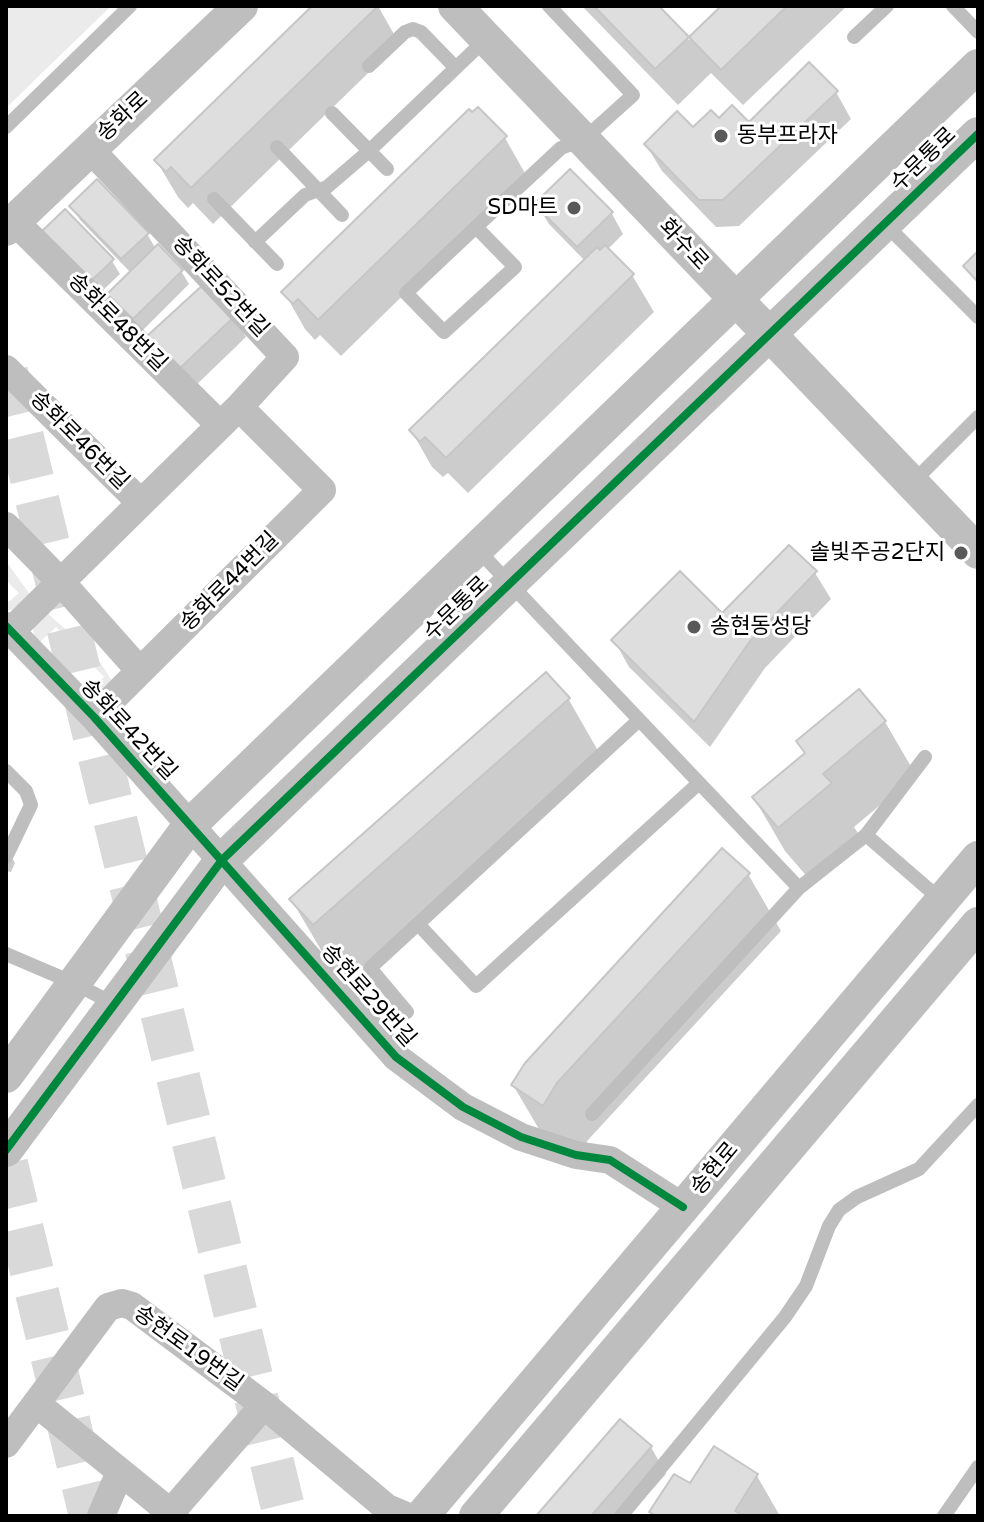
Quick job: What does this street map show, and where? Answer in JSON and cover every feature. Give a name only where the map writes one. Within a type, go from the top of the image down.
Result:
[{"type":"street","name":"송화로","points":[[10,225],[241,6]]},
{"type":"street","name":"화수로","points":[[455,6],[978,552]]},
{"type":"street","name":"수문통로","points":[[6,1076],[190,825],[978,66]]},
{"type":"street","name":"수문통로","points":[[6,1150],[222,860],[978,134]]},
{"type":"street","name":"송화로52번길","points":[[90,149],[285,357],[230,416]]},
{"type":"street","name":"송화로48번길","points":[[10,225],[230,416]]},
{"type":"street","name":"송화로46번길","points":[[6,369],[141,503],[230,416]]},
{"type":"street","name":"송화로44번길","points":[[140,671],[322,490],[230,416]]},
{"type":"street","points":[[8,629],[141,503]]},
{"type":"street","points":[[6,526],[140,671],[94,717]]},
{"type":"street","name":"송화로42번길","points":[[8,629],[94,717],[222,860]]},
{"type":"street","name":"송현로","points":[[422,1516],[978,858]]},
{"type":"street","name":"송현로29번길","points":[[222,860],[396,1057],[463,1107],[509,1131],[576,1155],[610,1160],[683,1207]]},
{"type":"street","name":"송현로","points":[[476,1516],[978,924]]},
{"type":"street","name":"송현로19번길","points":[[37,1404],[108,1307],[122,1303],[132,1306],[264,1405],[387,1508],[406,1516]]},
{"type":"street","points":[[6,1444],[37,1404],[173,1514]]},
{"type":"street","name":"송현로19번길","points":[[173,1514],[264,1405]]},
{"type":"street","points":[[101,1516],[120,1472]]},
{"type":"lane","points":[[6,127],[130,6]]},
{"type":"lane","points":[[476,227],[515,267],[444,332],[406,293],[476,227],[561,148],[583,140],[633,95],[549,6]]},
{"type":"lane","points":[[854,37],[887,6]]},
{"type":"lane","points":[[953,6],[978,32]]},
{"type":"lane","points":[[369,66],[405,32],[413,29],[421,32],[455,67]]},
{"type":"lane","points":[[255,242],[305,195],[327,187],[369,151],[486,38]]},
{"type":"lane","points":[[332,113],[387,169]]},
{"type":"lane","points":[[277,147],[342,215]]},
{"type":"lane","points":[[214,199],[277,264]]},
{"type":"lane","points":[[885,224],[978,317]]},
{"type":"lane","points":[[912,484],[978,417]]},
{"type":"lane","points":[[477,549],[799,888]]},
{"type":"lane","points":[[407,1012],[370,968],[639,720]]},
{"type":"lane","points":[[592,1114],[799,888],[866,835],[925,757]]},
{"type":"lane","points":[[6,771],[26,791],[31,805],[6,857]]},
{"type":"lane","points":[[418,924],[476,986],[699,783]]},
{"type":"lane","points":[[866,835],[942,901]]},
{"type":"lane","points":[[6,954],[114,1004]]},
{"type":"lane","points":[[621,1516],[785,1317],[806,1286],[829,1226],[839,1210],[857,1197],[919,1169],[978,1105]]},
{"type":"lane","points":[[944,1516],[978,1467]]},
{"type":"shaded area","points":[[6,6],[109,6],[110,7],[6,108]]},
{"type":"shaded area","points":[[6,561],[31,596],[12,610],[6,610],[6,604],[19,593],[6,580]]},
{"type":"shaded area","points":[[46,612],[96,656],[116,687],[97,697],[88,693],[104,677],[56,627],[40,642],[34,636],[33,627]]},
{"type":"building","points":[[312,6],[378,6],[191,188],[171,167],[166,172],[154,160]]},
{"type":"building","points":[[594,6],[659,6],[689,37],[655,69]]},
{"type":"building","points":[[721,6],[787,6],[721,70],[689,37]]},
{"type":"building","name":"동부프라자","points":[[809,62],[838,91],[723,200],[699,200],[644,144],[677,111],[693,127],[711,110],[719,118],[732,105],[749,122]]},
{"type":"building","points":[[478,107],[507,136],[318,320],[298,299],[293,304],[281,292],[469,109],[472,112]]},
{"type":"building","name":"SD마트","points":[[570,169],[613,212],[577,247],[534,204]]},
{"type":"building","points":[[97,179],[149,233],[121,259],[69,206]]},
{"type":"building","points":[[65,209],[114,259],[89,283],[41,232]]},
{"type":"building","points":[[158,244],[183,270],[133,319],[107,294]]},
{"type":"building","points":[[605,245],[634,274],[446,458],[425,437],[420,442],[409,430],[597,247],[600,250]]},
{"type":"building","points":[[978,251],[978,282],[963,266]]},
{"type":"building","points":[[205,283],[236,315],[178,370],[146,337]]},
{"type":"building","name":"송현동성당","points":[[789,545],[817,571],[750,641],[694,722],[611,640],[680,571],[722,613]]},
{"type":"building","points":[[546,672],[570,698],[313,925],[289,899]]},
{"type":"building","points":[[859,689],[886,721],[823,774],[832,783],[778,828],[752,797],[805,753],[796,741]]},
{"type":"building","points":[[722,848],[750,873],[557,1083],[543,1106],[511,1085],[525,1063]]},
{"type":"building","points":[[620,1419],[652,1446],[591,1516],[536,1516]]},
{"type":"building","points":[[714,1446],[758,1474],[735,1511],[744,1516],[656,1516],[649,1512],[674,1474],[690,1483]]},
{"type":"tunnel","points":[[6,372],[285,1516]]},
{"type":"tunnel","points":[[6,1164],[91,1516]]},
{"type":"cycle path","points":[[6,1150],[222,860],[978,134]]},
{"type":"cycle path","points":[[6,626],[94,717],[396,1057],[463,1107],[521,1137],[576,1155],[610,1160],[683,1207]]},
{"type":"place","name":"동부프라자","points":[[721,136]]},
{"type":"place","name":"SD마트","points":[[574,208]]},
{"type":"place","name":"솔빛주공2단지","points":[[961,553]]},
{"type":"place","name":"송현동성당","points":[[694,627]]}]
